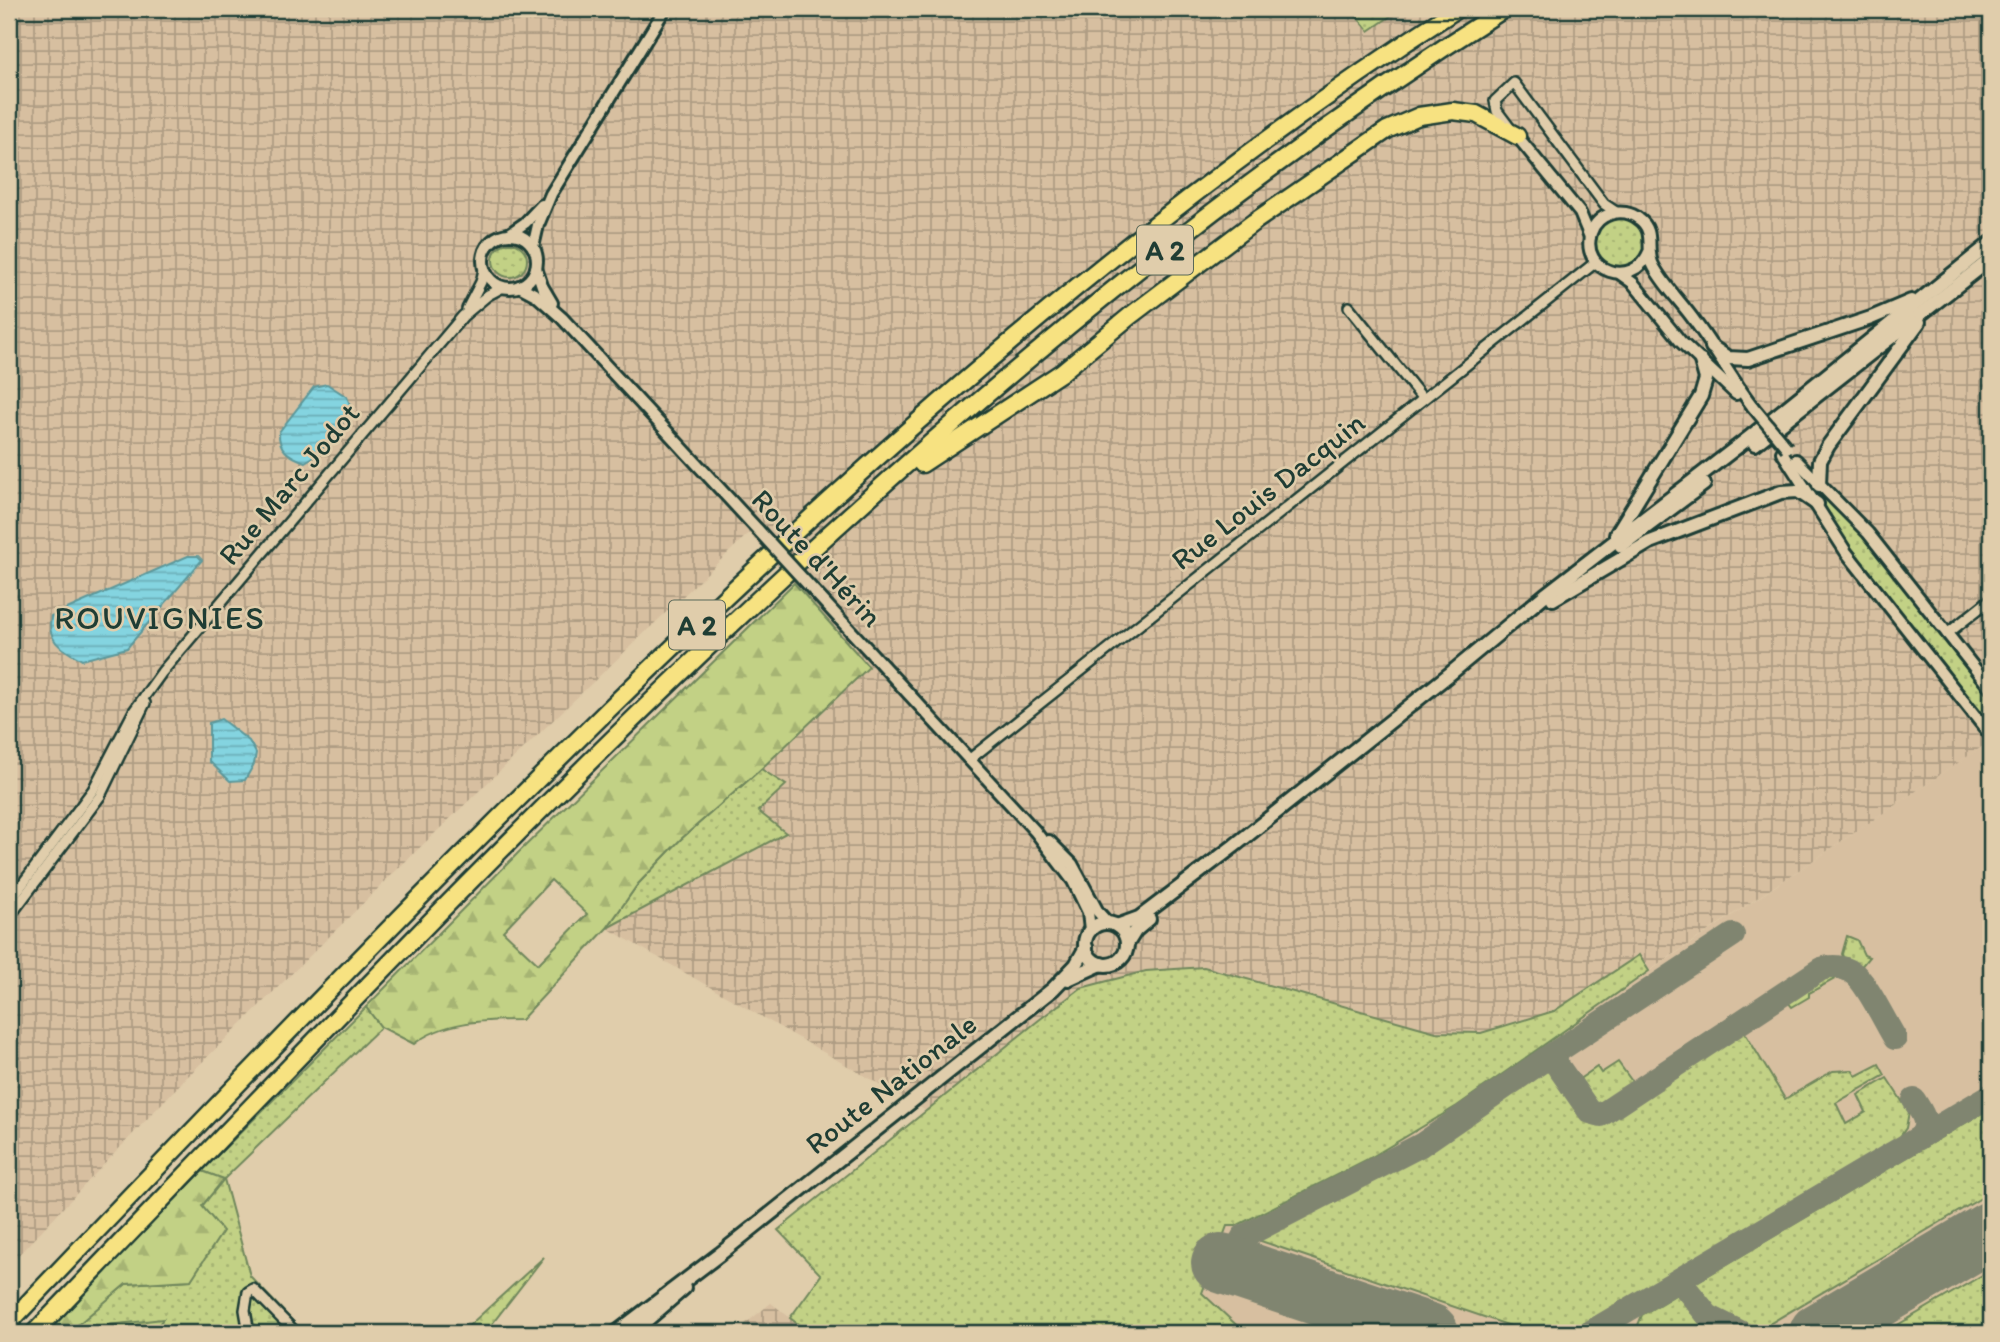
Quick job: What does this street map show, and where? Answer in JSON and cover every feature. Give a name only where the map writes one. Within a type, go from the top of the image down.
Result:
[{"type":"highway","name":"A 2","points":[[9,1323],[461,856],[632,687],[811,517],[975,373],[1136,241],[1300,116],[1457,9]]},
{"type":"highway","name":"A 2","points":[[34,1333],[494,858],[671,683],[846,519],[1027,362],[1184,235],[1343,117],[1504,9]]},
{"type":"highway","points":[[846,519],[920,465],[1062,372],[1130,316],[1254,222],[1387,130],[1419,116],[1452,111],[1476,114],[1517,136]]},
{"type":"main road","points":[[1451,673],[1503,638],[1670,511],[1937,294],[1991,243]]},
{"type":"main road","points":[[1101,964],[1091,957],[1086,947],[1090,930],[1100,924],[1139,918],[1234,846],[1750,437],[1937,294],[1991,259]]},
{"type":"main road","points":[[1712,347],[1728,358],[1748,359],[1937,294]]},
{"type":"main road","points":[[1819,485],[1820,461],[1828,446],[1937,294]]},
{"type":"main road","points":[[1608,547],[1701,396],[1706,379],[1701,361]]},
{"type":"main road","points":[[1553,599],[1650,542],[1781,492],[1798,491],[1816,504]]},
{"type":"main road","points":[[1053,989],[1082,971],[1101,964],[1112,964],[1120,959],[1138,928],[1234,846]]},
{"type":"main road","points":[[1113,924],[1125,934],[1127,944]]},
{"type":"main road","name":"Route Nationale","points":[[616,1333],[720,1254],[1053,989],[1076,965],[1086,947]]},
{"type":"main road","name":"Route Nationale","points":[[632,1333],[720,1254]]},
{"type":"street","points":[[533,247],[538,225],[551,194],[665,9]]},
{"type":"street","points":[[1514,83],[1604,204],[1616,212],[1631,214],[1644,223],[1651,239],[1646,260],[1636,269],[1619,273],[1608,271],[1596,262],[1580,212],[1499,114],[1495,104],[1497,97],[1514,83]]},
{"type":"street","points":[[509,234],[521,236],[533,247],[537,257],[536,268],[531,278],[519,286],[503,287],[490,279],[484,270],[483,257],[487,246],[496,237],[509,234],[525,223],[551,194]]},
{"type":"street","points":[[1590,237],[1601,219],[1616,212]]},
{"type":"street","points":[[1649,252],[1655,270],[1695,321],[1751,409]]},
{"type":"street","name":"Rue Louis Dacquin","points":[[970,759],[1596,262]]},
{"type":"street","name":"Route d'Hérin","points":[[536,268],[545,293],[562,318]]},
{"type":"street","name":"Rue Marc Jodot","points":[[463,316],[479,287],[484,270]]},
{"type":"street","points":[[1619,273],[1633,283],[1676,337],[1751,409],[1784,450],[1868,533],[1991,689]]},
{"type":"street","name":"Route d'Hérin","points":[[519,286],[536,295],[562,318],[1035,831],[1077,887],[1087,912],[1090,930]]},
{"type":"street","name":"Rue Marc Jodot","points":[[9,902],[95,786],[130,718],[153,685],[463,316],[488,295],[503,287]]},
{"type":"street","points":[[1349,307],[1423,399]]},
{"type":"street","points":[[1784,450],[1846,552],[1991,736]]},
{"type":"street","points":[[1948,634],[1991,599]]},
{"type":"street","name":"Rue Marc Jodot","points":[[9,917],[103,790],[153,685]]},
{"type":"street","name":"Route d'Hérin","points":[[1035,831],[1067,857],[1082,878],[1097,912],[1113,924]]},
{"type":"street","points":[[249,1333],[246,1306],[248,1292],[253,1289],[296,1333]]},
{"type":"shaded area","points":[[9,9],[1991,9],[1991,751],[1986,744],[1649,971],[1639,956],[1554,1011],[1481,1033],[1436,1032],[1204,967],[1039,1020],[926,1111],[607,928],[786,833],[757,811],[786,785],[761,769],[868,667],[749,533],[412,855],[182,1082],[9,1265],[9,75],[18,71],[9,49]]},
{"type":"shaded area","points":[[1987,743],[1991,751],[1991,1333],[810,1333],[790,1318],[821,1275],[778,1230],[1039,1020],[1204,967],[1436,1032],[1481,1032],[1554,1011],[1639,955],[1650,971]]},
{"type":"shaded area","points":[[771,1303],[810,1333],[734,1333]]},
{"type":"green space","points":[[1350,9],[1401,9],[1369,31]]},
{"type":"green space","points":[[1620,218],[1637,225],[1644,242],[1637,259],[1620,266],[1603,259],[1596,242],[1603,225]]},
{"type":"green space","points":[[510,243],[522,248],[527,260],[522,272],[510,277],[498,272],[493,260],[498,248]]},
{"type":"green space","points":[[1806,479],[1866,537],[1991,694],[1991,732],[1853,556]]},
{"type":"green space","points":[[794,583],[869,667],[761,769],[681,839],[638,884],[607,928],[521,1020],[451,1026],[425,1036],[414,1044],[381,1027],[366,1007],[520,851]],"holes":[[[551,880],[587,914],[538,964],[503,931]]]},
{"type":"green space","points":[[761,769],[786,785],[758,811],[786,833],[607,928],[638,884],[681,839]]},
{"type":"green space","points":[[1847,936],[1857,940],[1864,955],[1869,957],[1860,968],[1845,962],[1842,954]]},
{"type":"green space","points":[[1639,955],[1649,971],[1457,1106],[1370,1158],[1236,1226],[1227,1226],[1202,1293],[1245,1333],[810,1333],[790,1318],[821,1275],[778,1230],[1081,988],[1146,971],[1204,967],[1436,1032],[1481,1033],[1554,1011]]},
{"type":"green space","points":[[1830,971],[1844,974],[1809,993],[1809,997],[1792,1007],[1785,998],[1820,975]]},
{"type":"green space","points":[[366,1007],[381,1027],[224,1179],[250,1276],[304,1333],[152,1333],[162,1320],[71,1329],[126,1284],[191,1280],[202,1206],[223,1179],[202,1171]]},
{"type":"green space","points":[[1742,1028],[1785,1099],[1833,1071],[1852,1070],[1856,1076],[1879,1064],[1885,1075],[1836,1103],[1846,1124],[1866,1112],[1858,1095],[1887,1078],[1909,1112],[1906,1128],[1899,1138],[1569,1333],[1531,1333],[1252,1238],[1423,1149],[1543,1068],[1557,1070],[1587,1115],[1600,1120]]},
{"type":"green space","points":[[1618,1062],[1636,1087],[1610,1104],[1588,1102],[1575,1082],[1597,1067],[1601,1073]]},
{"type":"green space","points":[[1991,1108],[1991,1192],[1754,1333],[1715,1314],[1691,1289],[1690,1286]]},
{"type":"green space","points":[[202,1171],[224,1179],[202,1206],[223,1231],[191,1280],[126,1284],[73,1329],[163,1319],[152,1333],[46,1333]]},
{"type":"green space","points":[[544,1257],[485,1333],[461,1333]]},
{"type":"green space","points":[[1991,1270],[1991,1333],[1961,1333],[1946,1328],[1944,1333],[1884,1333]]},
{"type":"green space","points":[[1681,1294],[1710,1325],[1728,1333],[1635,1333],[1642,1315]]},
{"type":"water","points":[[327,384],[347,397],[352,410],[318,454],[305,462],[286,452],[280,443],[279,432],[314,387]]},
{"type":"water","points":[[188,556],[198,556],[202,560],[127,648],[82,660],[62,648],[53,638],[51,616]]},
{"type":"water","points":[[221,719],[249,741],[256,753],[254,764],[245,780],[230,781],[209,761],[209,723]]},
{"type":"taxiway","points":[[1544,1060],[1733,935]]},
{"type":"taxiway","points":[[1258,1276],[1240,1259],[1238,1249],[1243,1237],[1421,1145],[1544,1060],[1555,1062],[1590,1112],[1601,1115],[1821,969],[1833,967],[1846,969],[1858,978],[1870,993],[1895,1038]]},
{"type":"taxiway","points":[[1589,1333],[1991,1095]]},
{"type":"taxiway","points":[[1914,1100],[1923,1114],[1925,1124],[1919,1138]]},
{"type":"taxiway","points":[[1679,1280],[1708,1316],[1742,1333]]},
{"type":"runway","points":[[1819,1333],[1991,1231]]},
{"type":"runway","points":[[1221,1263],[1429,1333]]},
{"type":"district","name":"ROUVIGNIES","points":[[160,617]]}]
